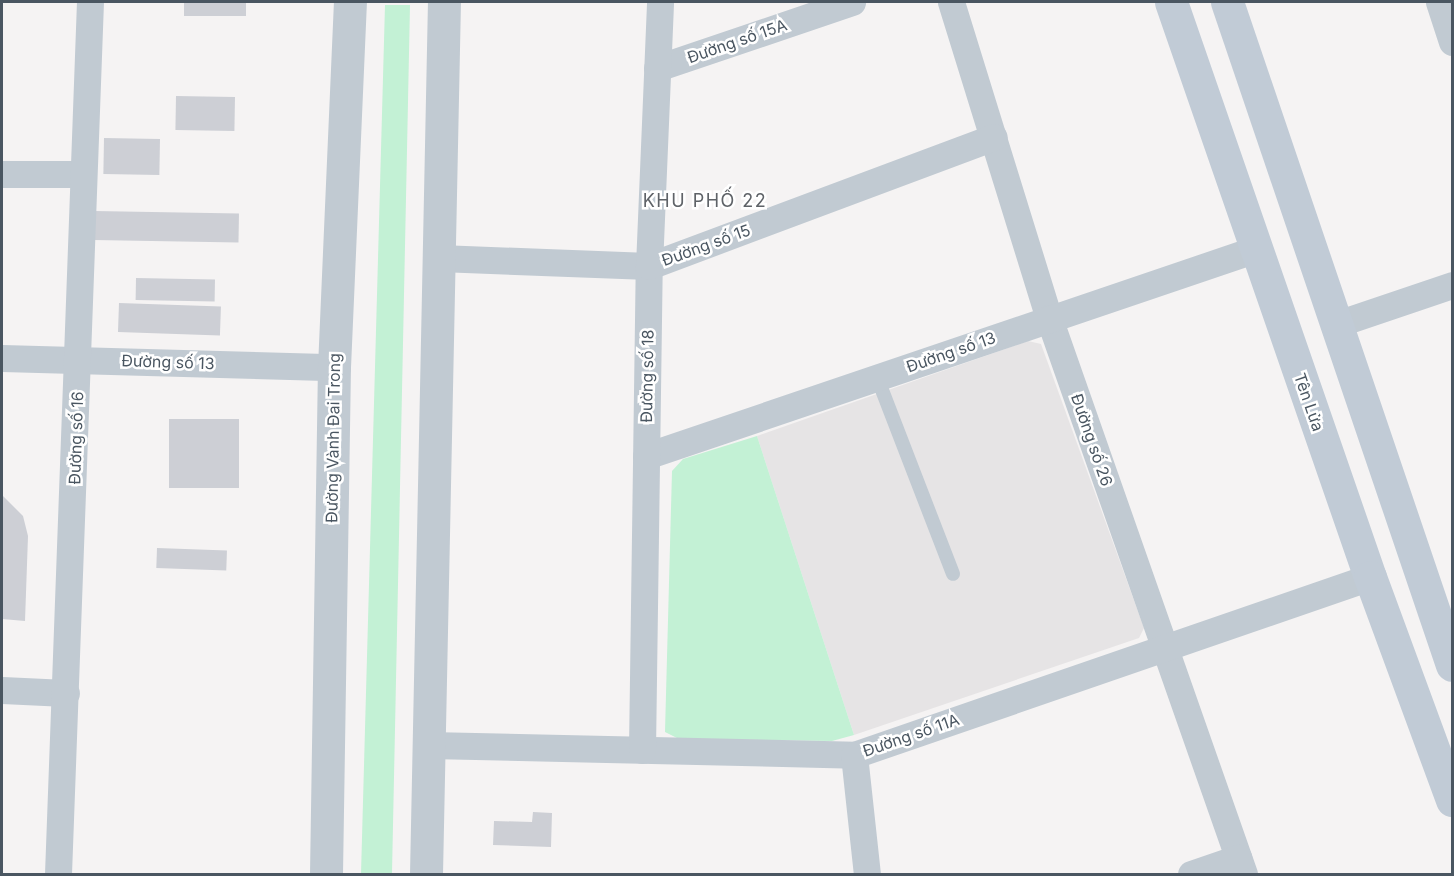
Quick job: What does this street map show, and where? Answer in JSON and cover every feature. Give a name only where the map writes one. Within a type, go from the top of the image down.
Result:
[{"type":"main road","name":"Tên Lửa","points":[[1171,2],[1370,577],[1452,800]]},
{"type":"main road","points":[[1227,2],[1334,325],[1452,665]]},
{"type":"street","name":"Đường số 16","points":[[58,874],[90,2]]},
{"type":"street","name":"Đường Vành Đai Trong","points":[[326,874],[334,367],[350,2]]},
{"type":"street","points":[[426,874],[444,2]]},
{"type":"street","name":"Đường số 18","points":[[642,750],[649,266],[660,2]]},
{"type":"street","name":"Đường số 15A","points":[[657,68],[852,2]]},
{"type":"street","name":"Đường số 26","points":[[951,2],[1049,318],[1241,866]]},
{"type":"street","points":[[1439,2],[1452,42]]},
{"type":"street","name":"Đường số 15","points":[[439,258],[649,266],[994,137]]},
{"type":"street","points":[[2,174],[83,174]]},
{"type":"street","name":"Đường số 13","points":[[646,456],[1256,249]]},
{"type":"street","points":[[1334,325],[1452,285]]},
{"type":"street","name":"Đường số 13","points":[[2,358],[334,367]]},
{"type":"street","name":"Đường số 11A","points":[[429,745],[854,755],[1370,577]]},
{"type":"street","points":[[2,690],[66,693]]},
{"type":"street","points":[[854,755],[867,874]]},
{"type":"street","points":[[1191,874],[1241,866]]},
{"type":"lane","points":[[878,377],[953,574]]},
{"type":"shaded area","points":[[1028,341],[1041,344],[1144,628],[1139,638],[854,735],[757,436]]},
{"type":"green space","points":[[385,5],[410,5],[392,874],[361,874]]},
{"type":"green space","points":[[757,436],[854,735],[832,741],[679,739],[665,732],[672,471],[683,459]]},
{"type":"building","points":[[184,2],[246,2],[246,16],[184,16]]},
{"type":"building","points":[[176,96],[235,97],[234,131],[175,130]]},
{"type":"building","points":[[104,138],[160,139],[159,175],[103,174]]},
{"type":"building","points":[[94,211],[239,214],[238,243],[93,240]]},
{"type":"building","points":[[136,278],[215,279],[215,301],[136,300]]},
{"type":"building","points":[[119,303],[221,307],[220,336],[118,332]]},
{"type":"building","points":[[169,419],[239,419],[239,488],[169,488]]},
{"type":"building","points":[[2,495],[23,516],[28,536],[25,621],[2,619]]},
{"type":"building","points":[[157,548],[227,550],[226,570],[156,568]]},
{"type":"building","points":[[533,812],[552,813],[551,847],[493,845],[494,821],[532,822]]},
{"type":"district","name":"KHU PHỐ 22","points":[[705,201]]}]
